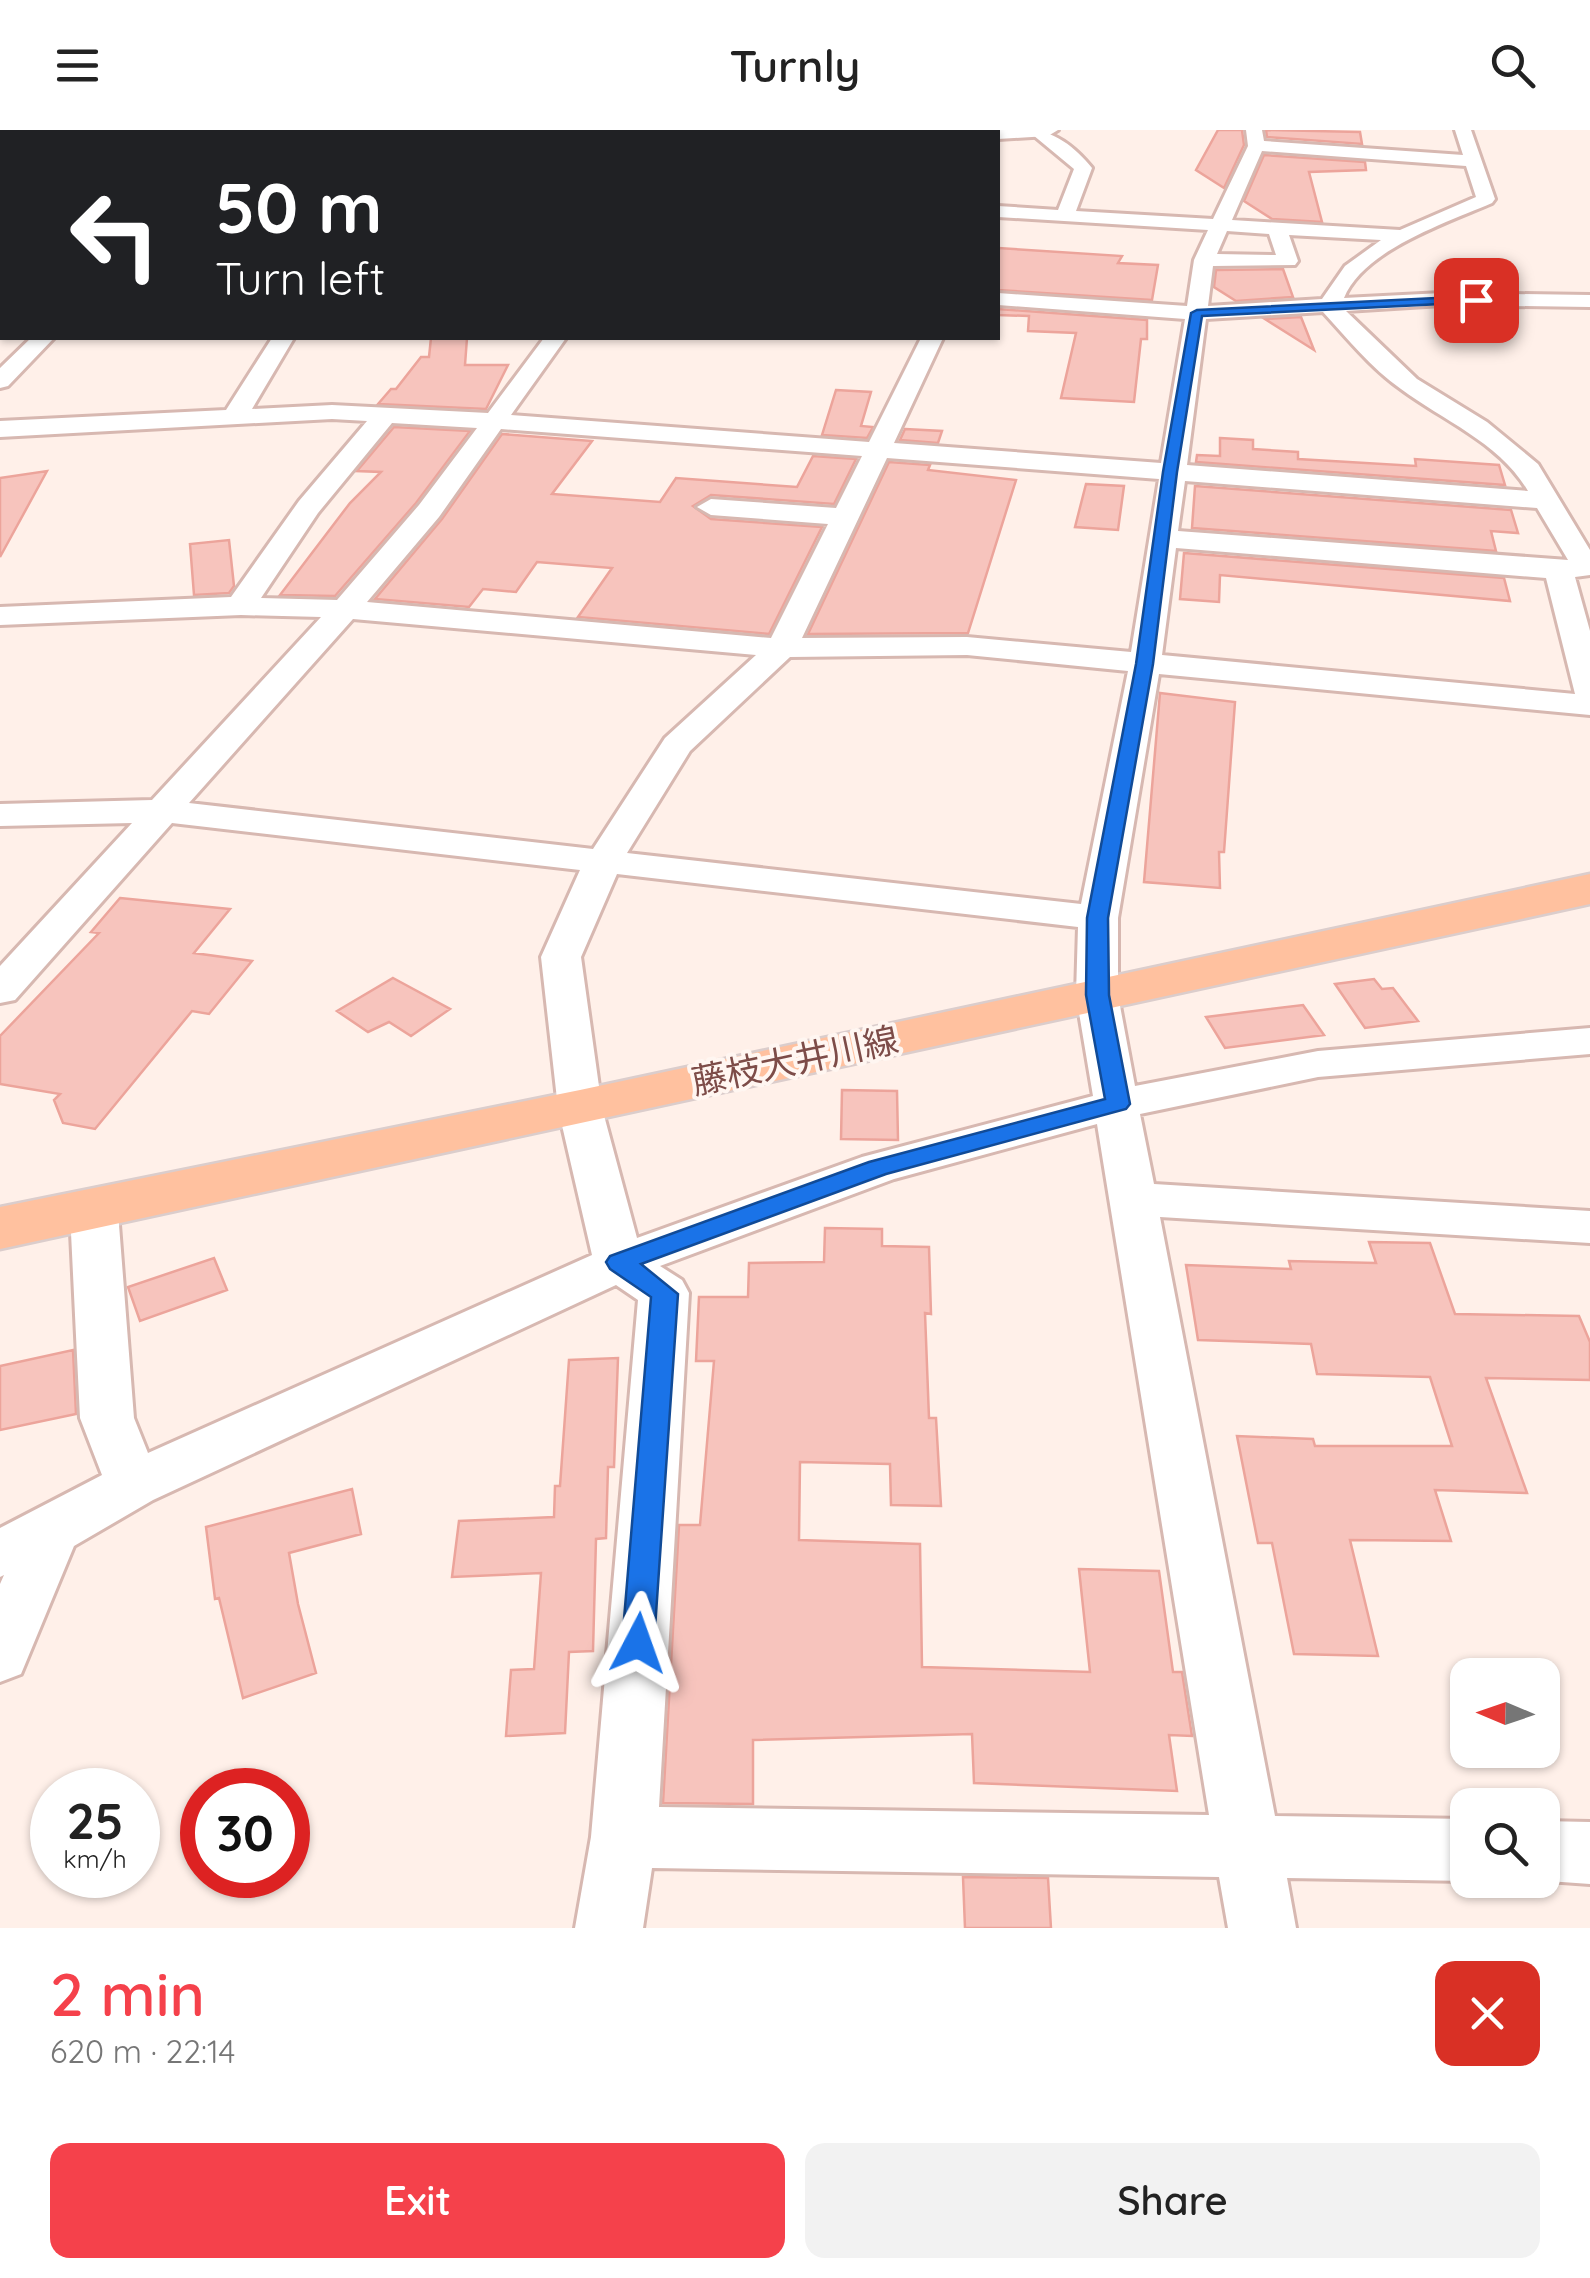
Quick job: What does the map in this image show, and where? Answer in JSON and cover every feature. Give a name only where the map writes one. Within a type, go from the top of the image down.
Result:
[{"type":"main road","name":"藤枝大井川線","points":[[0,1228],[94,1212],[1590,890]]},
{"type":"street","points":[[1000,133],[1048,130]]},
{"type":"street","points":[[1330,307],[1332,293],[1358,264],[1404,236],[1486,199],[1463,130]]},
{"type":"street","points":[[1034,131],[1068,152],[1082,168],[1065,216]]},
{"type":"street","points":[[1262,1928],[1098,995],[1098,918],[1144,664],[1204,260],[1255,138],[1473,161]]},
{"type":"street","points":[[1000,212],[1404,236]]},
{"type":"street","points":[[1204,260],[1288,261],[1276,228]]},
{"type":"street","points":[[1000,299],[1197,313],[1442,299],[1590,301]]},
{"type":"street","points":[[1161,538],[1560,570],[1586,567],[1529,470],[1478,427],[1409,384],[1376,357],[1330,307]]},
{"type":"street","points":[[0,381],[41,340]]},
{"type":"street","points":[[235,416],[283,340]]},
{"type":"street","points":[[0,991],[345,610],[429,511],[553,340]]},
{"type":"street","points":[[610,1928],[624,1838],[664,1294],[619,1262],[580,1108],[561,956],[603,862],[677,745],[782,648],[931,340]]},
{"type":"street","points":[[0,429],[332,412],[493,420],[1546,500]]},
{"type":"street","points":[[241,606],[297,519],[386,415]]},
{"type":"street","points":[[750,440],[705,514],[844,517]]},
{"type":"street","points":[[1560,570],[1590,692]]},
{"type":"street","points":[[0,616],[241,606],[345,610],[782,648],[966,646],[1590,705]]},
{"type":"street","points":[[0,815],[162,810],[1098,918]]},
{"type":"street","points":[[0,1656],[26,1542],[133,1484],[619,1262],[878,1168],[1118,1104],[1318,1064],[1590,1041]]},
{"type":"street","points":[[1135,1200],[1590,1227]]},
{"type":"street","points":[[94,1212],[107,1418],[133,1484]]},
{"type":"street","points":[[624,1838],[1450,1850]]},
{"type":"street","points":[[1560,1853],[1590,1854]]},
{"type":"building","points":[[1218,130],[1242,130],[1244,145],[1224,188],[1196,170]]},
{"type":"building","points":[[1266,130],[1360,132],[1362,144],[1267,137]]},
{"type":"building","points":[[1264,155],[1365,162],[1366,170],[1309,172],[1322,222],[1272,219],[1244,201]]},
{"type":"building","points":[[1000,248],[1122,256],[1118,263],[1158,265],[1152,300],[1000,290]]},
{"type":"building","points":[[1283,269],[1293,297],[1236,301],[1214,287],[1216,270]]},
{"type":"building","points":[[1000,309],[1147,320],[1134,402],[1061,398],[1076,333],[1028,331],[1029,316],[1000,315]]},
{"type":"building","points":[[1301,317],[1314,350],[1265,319]]},
{"type":"building","points":[[431,340],[467,340],[465,365],[508,365],[486,409],[378,404],[391,389],[396,389],[421,357],[429,357]]},
{"type":"building","points":[[836,390],[871,392],[861,426],[873,427],[867,438],[822,435]]},
{"type":"building","points":[[394,427],[470,431],[416,503],[335,596],[280,595],[350,503],[381,472],[357,471]]},
{"type":"building","points":[[905,429],[942,431],[938,443],[900,440]]},
{"type":"building","points":[[502,434],[592,441],[552,494],[660,502],[676,478],[797,487],[813,456],[856,459],[834,504],[711,495],[693,506],[711,519],[822,527],[769,634],[578,617],[612,568],[537,562],[516,592],[483,589],[469,607],[375,599],[442,519]]},
{"type":"building","points":[[1220,438],[1253,440],[1253,449],[1298,452],[1298,459],[1416,466],[1415,459],[1499,465],[1505,485],[1196,462],[1197,455],[1220,456]]},
{"type":"building","points":[[889,462],[1016,480],[968,633],[808,634]]},
{"type":"building","points":[[47,471],[0,557],[0,478]]},
{"type":"building","points":[[1086,484],[1124,486],[1118,530],[1075,527]]},
{"type":"building","points":[[1195,486],[1511,510],[1518,533],[1491,531],[1496,551],[1192,528]]},
{"type":"building","points":[[229,540],[234,586],[229,593],[194,595],[190,544]]},
{"type":"building","points":[[1184,553],[1504,578],[1510,601],[1220,575],[1219,602],[1180,599]]},
{"type":"building","points":[[1160,693],[1235,702],[1224,852],[1219,852],[1220,888],[1144,882]]},
{"type":"building","points":[[120,898],[230,909],[194,953],[252,961],[209,1014],[192,1011],[95,1129],[63,1123],[54,1100],[60,1094],[0,1084],[0,1036],[99,933],[91,932]]},
{"type":"building","points":[[393,978],[450,1009],[411,1036],[389,1022],[368,1032],[337,1011]]},
{"type":"building","points":[[1374,979],[1382,989],[1393,988],[1418,1021],[1365,1028],[1335,984]]},
{"type":"building","points":[[1303,1005],[1324,1035],[1225,1048],[1206,1017]]},
{"type":"building","points":[[842,1090],[897,1091],[898,1140],[841,1139]]},
{"type":"building","points":[[825,1228],[882,1229],[882,1246],[929,1247],[931,1314],[925,1313],[929,1418],[936,1418],[941,1506],[891,1505],[890,1464],[800,1462],[799,1540],[920,1544],[922,1667],[1090,1672],[1079,1569],[1159,1571],[1173,1672],[1182,1672],[1192,1736],[1169,1735],[1177,1791],[974,1783],[972,1734],[753,1740],[753,1804],[663,1803],[679,1525],[700,1525],[714,1361],[696,1361],[699,1297],[748,1297],[749,1263],[824,1262]]},
{"type":"building","points":[[1369,1242],[1430,1243],[1455,1314],[1579,1316],[1590,1342],[1590,1380],[1486,1378],[1527,1493],[1435,1490],[1451,1541],[1350,1540],[1378,1656],[1294,1654],[1272,1543],[1258,1543],[1237,1436],[1313,1439],[1315,1446],[1452,1446],[1430,1377],[1317,1374],[1311,1344],[1198,1340],[1186,1265],[1291,1269],[1289,1261],[1376,1263]]},
{"type":"building","points":[[214,1258],[227,1290],[140,1321],[128,1287]]},
{"type":"building","points":[[73,1350],[76,1414],[0,1430],[0,1366]]},
{"type":"building","points":[[618,1358],[614,1467],[608,1467],[606,1538],[596,1539],[593,1651],[569,1652],[565,1733],[506,1736],[511,1670],[534,1669],[541,1573],[452,1577],[459,1521],[554,1517],[555,1486],[560,1486],[569,1360]]},
{"type":"building","points":[[352,1489],[361,1534],[289,1553],[316,1673],[243,1698],[219,1598],[215,1599],[206,1527]]},
{"type":"building","points":[[963,1877],[1048,1878],[1051,1928],[965,1928]]},
{"type":"route","points":[[638,1643],[664,1294],[619,1262],[878,1168],[1118,1104],[1098,995],[1098,918],[1144,664],[1197,313],[1476,300]]}]
